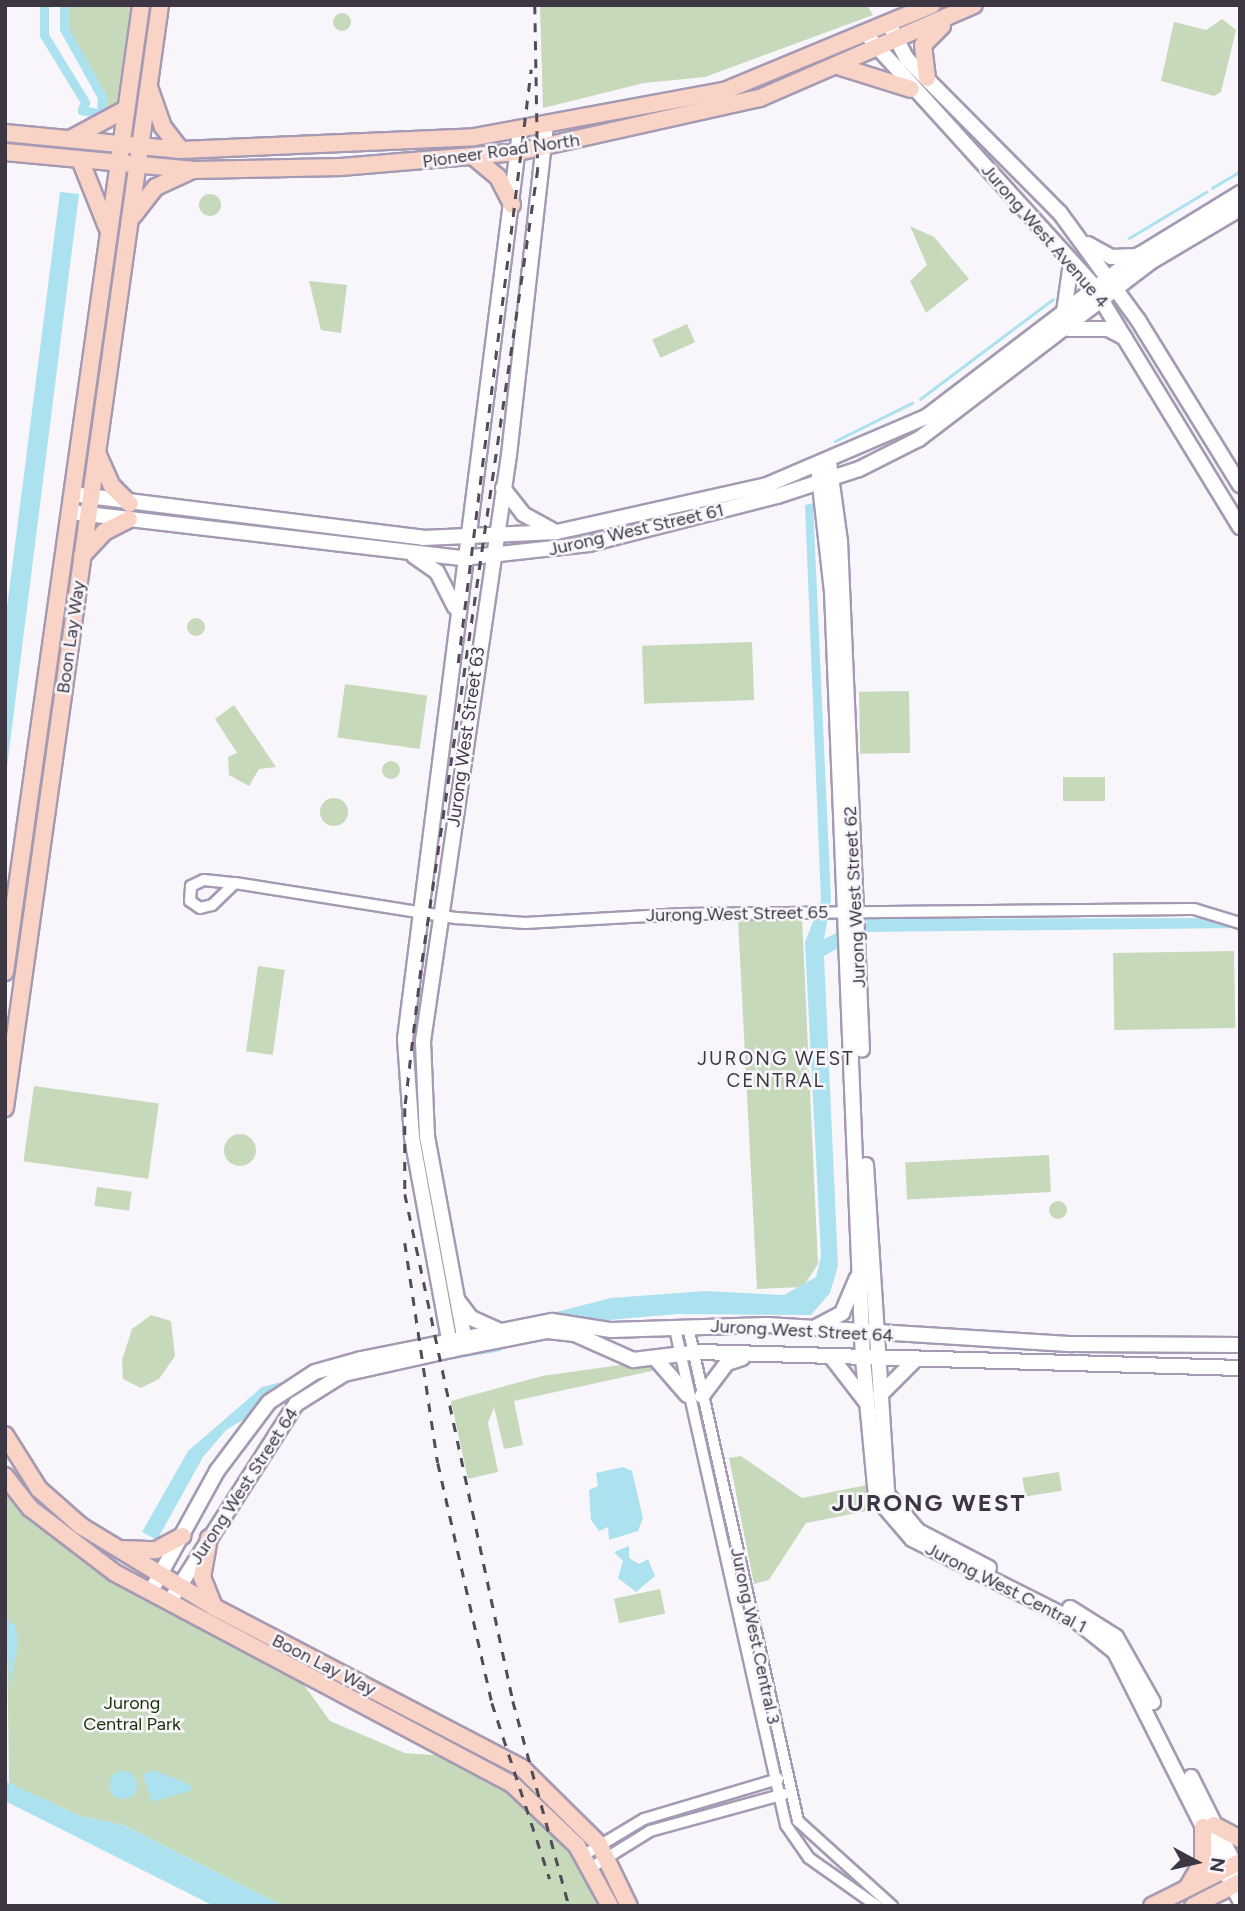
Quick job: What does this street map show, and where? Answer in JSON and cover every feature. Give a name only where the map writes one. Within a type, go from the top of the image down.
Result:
[{"type":"main road","name":"Boon Lay Way","points":[[5,972],[141,5]]},
{"type":"main road","name":"Boon Lay Way","points":[[5,1108],[160,5]]},
{"type":"main road","name":"Pioneer Road North","points":[[5,133],[181,150],[412,142],[520,131],[724,91],[868,36],[932,5]]},
{"type":"main road","name":"Pioneer Road North","points":[[5,152],[80,162],[194,170],[474,157],[518,152],[682,120],[838,67],[949,19],[974,5]]},
{"type":"main road","points":[[928,78],[923,46],[949,19]]},
{"type":"main road","points":[[838,67],[911,89]]},
{"type":"main road","points":[[148,85],[163,127],[181,150]]},
{"type":"main road","points":[[66,140],[126,109]]},
{"type":"main road","points":[[474,157],[498,177],[512,205]]},
{"type":"main road","points":[[80,162],[108,233]]},
{"type":"main road","points":[[130,221],[156,187],[194,170]]},
{"type":"main road","points":[[82,556],[130,511],[112,486],[97,453]]},
{"type":"main road","name":"Boon Lay Way","points":[[5,1435],[39,1489],[118,1549],[214,1607],[522,1768],[603,1851],[629,1906]]},
{"type":"main road","name":"Boon Lay Way","points":[[5,1476],[30,1508],[72,1542],[151,1591],[512,1784],[588,1861],[610,1906]]},
{"type":"main road","points":[[118,1549],[156,1550],[182,1536]]},
{"type":"main road","points":[[209,1538],[202,1577],[214,1607]]},
{"type":"main road","points":[[1185,1890],[1203,1861],[1209,1826],[1240,1839]]},
{"type":"main road","points":[[1152,1906],[1185,1890],[1236,1877]]},
{"type":"main road","points":[[1198,1905],[1236,1877]]},
{"type":"street","name":"Jurong West Avenue 4","points":[[890,26],[897,42],[928,78],[1080,238],[1138,320],[1240,485]]},
{"type":"street","name":"Jurong West Avenue 4","points":[[868,36],[877,51],[911,89],[1099,294],[1240,527]]},
{"type":"street","name":"Jurong West Street 63","points":[[457,1344],[454,1291],[422,1091],[440,915],[503,488],[547,147],[546,127]]},
{"type":"street","name":"Jurong West Street 63","points":[[457,1344],[405,1081],[419,912],[520,131]]},
{"type":"street","points":[[1138,320],[1131,291],[1144,259],[1240,193]]},
{"type":"street","points":[[1080,238],[1104,256],[1144,259],[1240,209]]},
{"type":"street","name":"Jurong West Street 61","points":[[72,494],[91,497],[130,511],[413,556],[493,557],[589,544],[828,480],[919,439],[1144,259]]},
{"type":"street","points":[[1071,263],[1069,305],[1064,324],[1108,329],[1126,339]]},
{"type":"street","name":"Jurong West Street 61","points":[[70,512],[88,514],[130,511],[378,535],[496,536],[558,533],[767,485],[823,464],[926,417],[1064,324]]},
{"type":"street","name":"Jurong West Street 62","points":[[823,464],[828,480],[850,912],[875,1297],[870,1333]]},
{"type":"street","points":[[503,488],[523,514],[558,533]]},
{"type":"street","points":[[413,556],[437,572],[457,612]]},
{"type":"street","name":"Jurong West Street 65","points":[[235,883],[440,915],[525,923],[850,912],[1194,909],[1240,923]]},
{"type":"street","name":"Jurong West Street 62","points":[[850,912],[859,1267],[870,1333]]},
{"type":"street","points":[[807,1329],[842,1313],[859,1267]]},
{"type":"street","points":[[454,1291],[471,1318],[500,1330]]},
{"type":"street","points":[[875,1297],[888,1323],[906,1336]]},
{"type":"street","name":"Jurong West Street 64","points":[[170,1601],[285,1416],[308,1394],[344,1374],[500,1330],[552,1321],[611,1330],[807,1329],[906,1336],[1240,1345]]},
{"type":"street","name":"Jurong West Central 3","points":[[681,1328],[702,1396],[785,1777],[798,1821],[814,1840],[892,1906]]},
{"type":"street","name":"Jurong West Street 64","points":[[151,1591],[237,1442],[292,1384],[324,1368],[547,1331],[575,1334],[626,1358],[687,1354],[757,1354],[913,1362],[1240,1368]]},
{"type":"street","name":"Jurong West Central 1","points":[[870,1333],[863,1359],[873,1402]]},
{"type":"street","name":"Jurong West Central 1","points":[[870,1333],[879,1359],[873,1402],[871,1475],[888,1518],[912,1539],[1079,1623],[1108,1645],[1236,1877]]},
{"type":"street","name":"Jurong West Central 3","points":[[687,1354],[687,1395],[776,1796],[783,1815],[809,1858],[877,1906]]},
{"type":"street","points":[[702,1396],[727,1363],[757,1354]]},
{"type":"street","points":[[655,1358],[687,1395]]},
{"type":"street","points":[[832,1358],[873,1402],[882,1387],[913,1362]]},
{"type":"street","points":[[588,1861],[669,1809],[785,1777]]},
{"type":"street","points":[[603,1851],[650,1831],[751,1801],[789,1793]]},
{"type":"street","points":[[751,1801],[783,1815]]},
{"type":"green space","points":[[67,5],[131,5],[117,102],[102,113],[106,94],[67,29]]},
{"type":"green space","points":[[540,5],[867,5],[873,15],[705,77],[644,83],[543,108]]},
{"type":"green space","points":[[342,13],[348,16],[351,22],[348,28],[342,31],[336,28],[333,22],[336,16]]},
{"type":"green space","points":[[1222,19],[1236,30],[1221,92],[1214,96],[1161,81],[1174,22],[1206,30]]},
{"type":"green space","points":[[210,194],[218,197],[221,205],[218,213],[210,216],[202,213],[199,205],[202,197]]},
{"type":"green space","points":[[910,226],[934,237],[969,279],[926,313],[910,281],[927,265]]},
{"type":"green space","points":[[309,281],[347,285],[341,333],[321,330]]},
{"type":"green space","points":[[687,324],[695,342],[660,358],[652,339]]},
{"type":"green space","points":[[196,618],[202,621],[205,627],[202,633],[196,636],[190,633],[187,627],[190,621]]},
{"type":"green space","points":[[752,642],[754,700],[644,704],[642,646]]},
{"type":"green space","points":[[345,684],[427,696],[420,749],[337,737]]},
{"type":"green space","points":[[909,691],[910,753],[860,754],[859,692]]},
{"type":"green space","points":[[234,705],[276,767],[259,769],[249,786],[229,775],[228,757],[237,753],[215,719]]},
{"type":"green space","points":[[391,761],[397,764],[400,770],[397,776],[391,779],[385,776],[382,770],[385,764]]},
{"type":"green space","points":[[1063,777],[1105,777],[1105,801],[1063,801]]},
{"type":"green space","points":[[334,798],[344,802],[348,812],[344,822],[334,826],[324,822],[320,812],[324,802]]},
{"type":"green space","points":[[802,918],[818,1264],[803,1287],[757,1289],[738,919]]},
{"type":"green space","points":[[1234,951],[1235,1028],[1114,1030],[1113,953]]},
{"type":"green space","points":[[258,966],[285,970],[273,1055],[246,1051]]},
{"type":"green space","points":[[34,1086],[159,1104],[148,1179],[23,1161]]},
{"type":"green space","points":[[240,1134],[251,1139],[256,1150],[251,1161],[240,1166],[229,1161],[224,1150],[229,1139]]},
{"type":"green space","points":[[1049,1155],[1051,1192],[907,1199],[905,1163]]},
{"type":"green space","points":[[97,1187],[132,1192],[129,1211],[94,1206]]},
{"type":"green space","points":[[1054,1201],[1062,1201],[1067,1210],[1065,1217],[1054,1219],[1049,1214],[1049,1206]]},
{"type":"green space","points":[[151,1315],[171,1321],[175,1356],[159,1379],[141,1388],[123,1379],[122,1360],[132,1329]]},
{"type":"green space","points":[[649,1361],[656,1370],[514,1401],[523,1445],[504,1449],[494,1407],[488,1423],[498,1472],[468,1479],[451,1401],[542,1376]]},
{"type":"green space","points":[[741,1456],[802,1498],[867,1485],[872,1510],[806,1523],[769,1580],[754,1584],[729,1458]]},
{"type":"green space","points":[[1059,1472],[1062,1491],[1025,1497],[1022,1478]]},
{"type":"green space","name":"Jurong Central Park","points":[[5,1485],[26,1511],[299,1678],[330,1721],[405,1753],[458,1757],[511,1786],[560,1828],[609,1906],[283,1906],[123,1825],[80,1816],[9,1783]]},
{"type":"green space","points":[[660,1589],[665,1613],[619,1623],[614,1599]]},
{"type":"water","points":[[60,192],[79,194],[5,783],[5,623]]},
{"type":"water","points":[[813,503],[831,900],[824,939],[866,919],[1240,918],[1240,928],[866,932],[824,956],[838,1266],[830,1293],[811,1315],[677,1314],[586,1322],[505,1342],[501,1351],[299,1386],[226,1430],[203,1457],[157,1540],[142,1532],[188,1451],[262,1387],[611,1298],[705,1291],[784,1295],[816,1277],[821,1256],[805,942],[821,901],[805,505]]},
{"type":"water","points":[[623,1467],[632,1471],[643,1518],[638,1531],[609,1540],[608,1527],[599,1531],[591,1520],[589,1490],[598,1486],[596,1473]]},
{"type":"water","points":[[629,1546],[629,1558],[639,1564],[648,1559],[655,1576],[636,1592],[618,1578],[623,1561],[614,1552]]},
{"type":"water","points":[[5,1619],[15,1625],[18,1642],[10,1685]]},
{"type":"water","points":[[153,1770],[191,1785],[192,1790],[152,1802],[143,1775]]},
{"type":"water","points":[[123,1771],[133,1775],[137,1785],[133,1795],[123,1799],[113,1795],[109,1785],[113,1775]]},
{"type":"water","points":[[5,1781],[80,1816],[123,1825],[283,1906],[214,1906],[5,1801]]},
{"type":"waterway","points":[[44,5],[44,35],[85,102],[82,110],[101,114],[102,97],[64,29],[64,5]]},
{"type":"waterway","points":[[1212,188],[1240,171]]},
{"type":"waterway","points":[[1129,238],[1206,192]]},
{"type":"waterway","points":[[920,399],[1053,299]]},
{"type":"waterway","points":[[835,441],[912,403]]},
{"type":"railway","points":[[535,5],[538,169],[421,970],[405,1108],[405,1194],[513,1701],[569,1906]]},
{"type":"railway","points":[[458,663],[531,69]]},
{"type":"railway","points":[[405,1243],[438,1463],[492,1703],[550,1879]]},
{"type":"district","name":"JURONG WEST CENTRAL","points":[[776,1070]]},
{"type":"district","name":"JURONG WEST","points":[[929,1503]]}]
